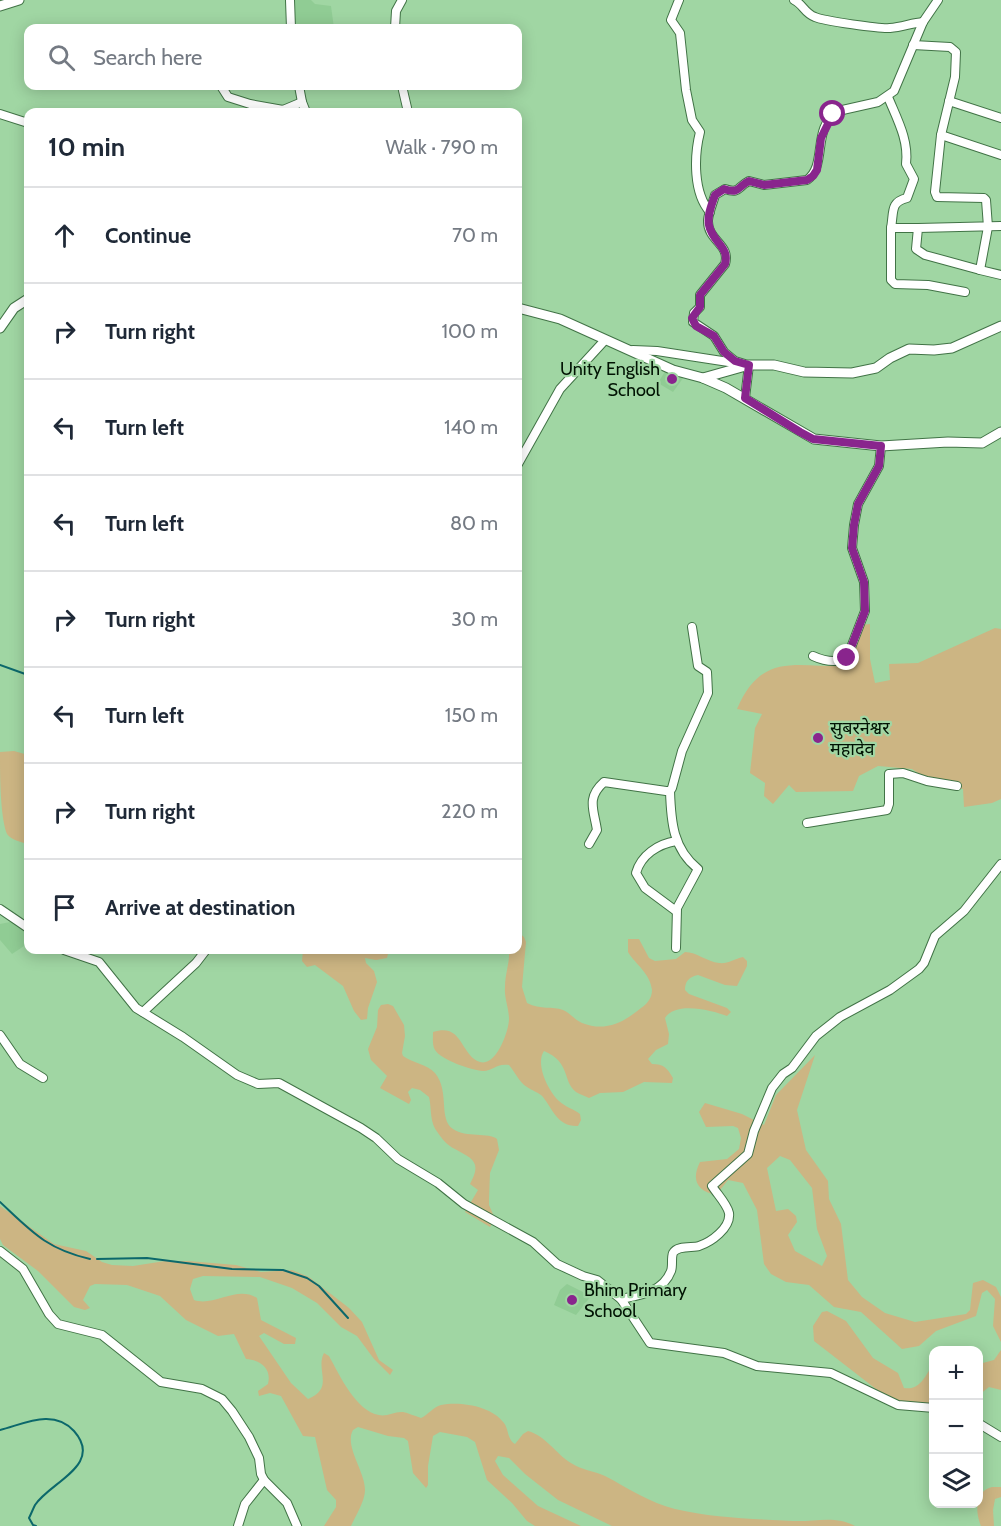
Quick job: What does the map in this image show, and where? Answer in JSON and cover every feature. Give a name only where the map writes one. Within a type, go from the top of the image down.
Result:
[{"type":"street","points":[[0,6],[19,0]]},
{"type":"street","points":[[290,0],[291,24]]},
{"type":"street","points":[[395,24],[396,11],[402,0]]},
{"type":"street","points":[[679,0],[671,20],[680,33],[686,90],[692,120],[700,132],[696,144],[699,182],[703,204],[710,212]]},
{"type":"street","points":[[749,365],[735,361],[724,352],[714,336],[693,322],[694,313],[700,307],[700,295],[725,264],[727,258],[726,251],[712,235],[708,220],[715,195],[724,189],[737,191],[749,181],[764,185],[807,180],[817,170],[821,138],[833,114],[837,111],[878,102],[894,91],[923,22],[938,0]]},
{"type":"street","points":[[797,1],[805,12],[818,18],[889,28],[923,22]]},
{"type":"street","points":[[913,45],[954,49],[957,56],[955,77],[941,135],[935,192],[938,197],[984,198],[986,200],[988,226],[980,270]]},
{"type":"street","points":[[224,90],[228,97],[273,108]]},
{"type":"street","points":[[300,90],[304,108]]},
{"type":"street","points":[[403,90],[407,108]]},
{"type":"street","points":[[888,97],[903,135],[907,153],[906,164],[914,179],[907,198],[895,203],[891,228],[891,280],[895,284],[928,285],[965,292]]},
{"type":"street","points":[[949,101],[1001,118]]},
{"type":"street","points":[[288,108],[302,102]]},
{"type":"street","points":[[0,114],[24,122]]},
{"type":"street","points":[[941,135],[1001,155]]},
{"type":"street","points":[[891,228],[1001,226]]},
{"type":"street","points":[[918,228],[916,249],[919,252],[1001,275]]},
{"type":"street","points":[[0,328],[14,308],[24,302]]},
{"type":"street","points":[[522,309],[560,319],[673,370],[702,378],[745,398],[813,439],[881,446],[948,442],[982,443],[1001,432]]},
{"type":"street","points":[[633,350],[657,351],[749,365],[774,365],[804,372],[852,373],[876,368],[909,349],[952,348],[1001,326]]},
{"type":"street","points":[[522,457],[560,389],[605,340]]},
{"type":"street","points":[[702,378],[749,365]]},
{"type":"street","points":[[745,398],[749,365]]},
{"type":"street","points":[[813,656],[837,661],[847,658],[855,633],[864,617],[866,590],[852,548],[854,525],[858,504],[879,466],[881,446]]},
{"type":"street","points":[[676,948],[676,911],[698,869],[687,860],[676,841],[670,808],[670,791],[682,751],[708,693],[707,672],[698,666],[692,627]]},
{"type":"street","points":[[807,823],[887,810],[889,774],[903,773],[927,781],[957,786]]},
{"type":"street","points":[[590,844],[597,830],[593,814],[593,795],[604,782],[670,791]]},
{"type":"street","points":[[676,841],[668,842],[652,850],[639,863],[636,873],[645,888],[676,911]]},
{"type":"street","points":[[621,1299],[651,1292],[665,1282],[672,1270],[673,1253],[676,1250],[699,1246],[712,1239],[723,1229],[729,1219],[729,1211],[712,1186],[748,1154],[764,1107],[772,1089],[783,1074],[792,1068],[816,1036],[830,1024],[890,990],[919,969],[924,963],[934,936],[964,911],[1001,864]]},
{"type":"street","points":[[0,909],[24,925]]},
{"type":"street","points":[[76,954],[99,962],[136,1008],[183,1037],[237,1075],[258,1084],[279,1083],[361,1128],[376,1138],[398,1159],[438,1183],[464,1204],[533,1242],[557,1264],[597,1280],[621,1299],[650,1343],[724,1353],[757,1366],[831,1373],[898,1405],[929,1408]]},
{"type":"street","points":[[143,1012],[203,954]]},
{"type":"street","points":[[0,1035],[20,1064],[43,1078]]},
{"type":"street","points":[[0,1251],[23,1269],[49,1314],[58,1324],[109,1339],[161,1382],[202,1389],[222,1399],[237,1417],[249,1437],[259,1458],[264,1480],[287,1503],[297,1526]]},
{"type":"street","points":[[983,1427],[1001,1437]]},
{"type":"street","points":[[238,1526],[245,1504],[264,1480]]},
{"type":"shaded area","points":[[291,0],[311,0],[315,4],[331,6],[333,24],[297,24],[294,21]]},
{"type":"shaded area","name":"Unity English School","points":[[667,368],[686,374],[673,392],[658,383]]},
{"type":"shaded area","points":[[870,624],[870,659],[875,683],[890,680],[889,664],[918,663],[995,628],[1001,629],[1001,799],[992,803],[964,807],[963,789],[936,785],[912,769],[878,766],[859,776],[853,791],[796,792],[789,785],[773,804],[764,796],[765,783],[750,773],[755,728],[762,714],[737,709],[747,690],[758,678],[770,670],[783,666],[849,666],[861,625]]},
{"type":"shaded area","points":[[14,751],[24,754],[24,843],[7,834],[1,794],[0,752]]},
{"type":"shaded area","points":[[15,921],[24,927],[24,946],[12,954],[0,940],[0,924]]},
{"type":"shaded area","points":[[522,935],[526,942],[522,987],[527,1003],[563,1010],[579,1022],[598,1027],[620,1022],[647,1003],[650,998],[651,984],[628,952],[628,939],[639,939],[649,958],[655,961],[676,959],[685,952],[719,963],[743,957],[747,961],[747,966],[737,986],[725,985],[698,975],[687,982],[685,990],[689,994],[727,1008],[731,1012],[727,1016],[712,1011],[685,1008],[670,1013],[665,1018],[669,1034],[668,1044],[656,1050],[648,1059],[652,1064],[667,1069],[673,1078],[672,1083],[644,1082],[623,1092],[600,1093],[589,1098],[572,1088],[558,1060],[544,1051],[542,1070],[551,1091],[561,1103],[580,1114],[581,1120],[578,1126],[571,1126],[561,1121],[540,1094],[524,1085],[509,1065],[483,1071],[471,1069],[438,1054],[433,1046],[433,1032],[443,1030],[456,1035],[468,1053],[480,1062],[486,1062],[496,1054],[504,1039],[508,1024],[505,982],[509,954],[522,954]]},
{"type":"shaded area","points":[[303,954],[388,954],[387,958],[376,960],[365,958],[366,963],[374,971],[377,982],[368,1008],[367,1019],[361,1020],[354,1011],[343,986],[315,965],[307,967],[302,961]]},
{"type":"shaded area","points":[[381,1005],[393,1006],[404,1025],[403,1056],[435,1073],[442,1088],[446,1119],[453,1129],[458,1132],[497,1139],[499,1150],[490,1173],[489,1199],[495,1219],[490,1227],[465,1212],[478,1190],[470,1184],[474,1177],[474,1162],[441,1138],[432,1120],[429,1097],[420,1090],[412,1088],[408,1092],[411,1100],[409,1104],[380,1088],[387,1076],[371,1060],[368,1049],[377,1027],[378,1010]]},
{"type":"shaded area","points":[[815,1055],[797,1110],[806,1150],[828,1181],[829,1199],[841,1224],[848,1280],[862,1297],[885,1313],[915,1322],[966,1314],[970,1310],[973,1283],[983,1280],[996,1287],[1001,1297],[1001,1342],[993,1326],[995,1299],[987,1290],[982,1293],[976,1316],[936,1331],[919,1346],[902,1349],[861,1312],[834,1307],[809,1285],[786,1282],[771,1274],[764,1264],[757,1210],[743,1183],[728,1180],[716,1195],[700,1188],[696,1174],[700,1162],[727,1159],[739,1149],[741,1138],[738,1128],[733,1126],[706,1127],[699,1112],[705,1103],[742,1114],[764,1125],[776,1095]],"holes":[[[780,1156],[790,1160],[812,1188],[817,1229],[827,1256],[822,1266],[795,1251],[788,1235],[797,1222],[796,1216],[788,1209],[776,1211],[767,1168]]]},
{"type":"shaded area","points":[[0,1206],[54,1244],[86,1251],[102,1262],[112,1265],[133,1266],[165,1261],[188,1261],[236,1265],[261,1272],[292,1270],[309,1277],[349,1308],[362,1322],[379,1360],[393,1370],[390,1375],[374,1359],[357,1336],[341,1327],[317,1303],[292,1288],[260,1277],[203,1276],[193,1279],[190,1289],[194,1300],[209,1301],[242,1294],[257,1298],[261,1320],[296,1338],[295,1344],[284,1344],[264,1333],[259,1336],[291,1383],[308,1399],[321,1390],[324,1353],[329,1356],[356,1400],[363,1407],[379,1415],[403,1412],[421,1418],[441,1405],[475,1406],[499,1417],[515,1444],[528,1431],[534,1433],[575,1465],[605,1476],[639,1495],[666,1506],[719,1516],[793,1521],[832,1520],[855,1526],[612,1526],[558,1500],[509,1458],[498,1456],[495,1461],[503,1475],[538,1506],[581,1526],[535,1526],[527,1521],[512,1503],[487,1480],[475,1442],[467,1437],[440,1432],[433,1436],[426,1488],[413,1473],[408,1441],[404,1438],[358,1427],[353,1430],[351,1443],[364,1483],[364,1499],[351,1526],[324,1526],[336,1507],[336,1500],[327,1490],[315,1437],[303,1436],[281,1396],[270,1393],[259,1396],[258,1391],[268,1384],[268,1373],[260,1363],[246,1359],[234,1334],[218,1336],[186,1320],[160,1296],[127,1285],[95,1284],[90,1286],[83,1300],[90,1308],[85,1310],[74,1307],[38,1271],[3,1245],[0,1239]]},
{"type":"shaded area","name":"Bhim Primary School","points":[[567,1284],[591,1296],[576,1315],[554,1305],[560,1290]]},
{"type":"shaded area","points":[[827,1311],[846,1321],[873,1358],[898,1373],[904,1388],[918,1385],[929,1370],[929,1406],[905,1404],[885,1396],[814,1341],[813,1326],[822,1312]]},
{"type":"shaded area","points":[[1001,1350],[1001,1390],[989,1387],[983,1392],[983,1363],[994,1360]]},
{"type":"shaded area","points":[[1001,1487],[1001,1497],[995,1499],[993,1510],[994,1526],[981,1526],[978,1514],[977,1508],[983,1508],[983,1492],[986,1489]]},
{"type":"waterway","points":[[0,665],[24,674]]},
{"type":"waterway","points":[[0,1202],[40,1238],[62,1250],[90,1259]]},
{"type":"waterway","points":[[97,1259],[147,1258],[232,1269],[283,1270],[307,1278],[319,1286],[348,1318]]},
{"type":"waterway","points":[[0,1430],[38,1420],[57,1420],[74,1431],[82,1443],[83,1454],[79,1463],[35,1505],[29,1518],[36,1526]]},
{"type":"place","name":"Unity English School","points":[[672,379]]},
{"type":"place","name":"सुबरनेश्वर महादेव","points":[[818,738]]},
{"type":"place","name":"Bhim Primary School","points":[[572,1300]]},
{"type":"route","points":[[833,114],[821,138],[817,170],[813,176],[807,180],[764,185],[749,181],[737,191],[724,189],[715,195],[708,220],[709,227],[718,244],[726,251],[727,258],[725,264],[700,295],[700,307],[692,318],[696,326],[714,336],[724,352],[735,361],[749,365],[745,398],[813,439],[881,446],[879,466],[858,504],[854,525],[852,548],[866,590],[865,611],[847,658]]}]
